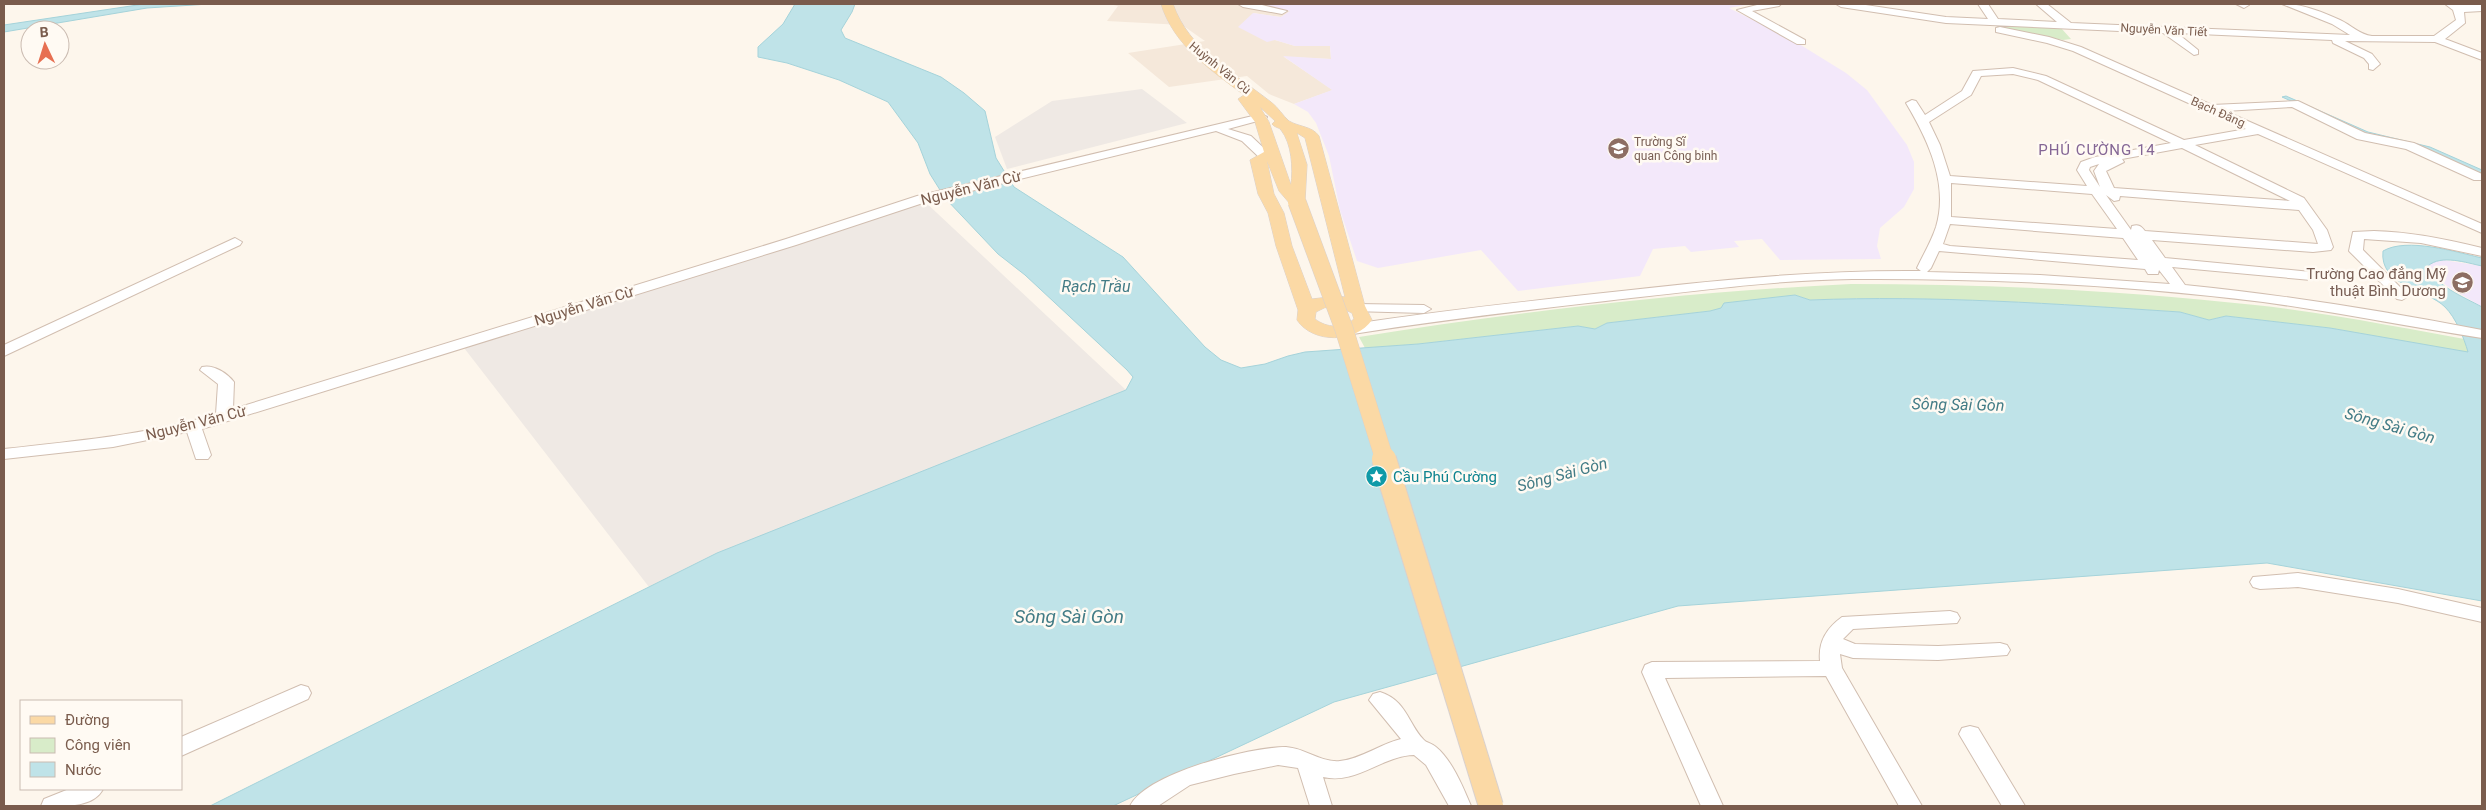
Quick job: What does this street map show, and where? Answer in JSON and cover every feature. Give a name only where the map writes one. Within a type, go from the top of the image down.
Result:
[{"type":"main road","points":[[1159,4],[1161,15],[1175,39],[1254,106],[1262,121],[1273,186],[1297,202],[1344,329],[1491,806]]},
{"type":"main road","name":"Huỳnh Văn Cù","points":[[1168,4],[1172,21],[1188,44],[1287,122],[1312,136],[1351,297]]},
{"type":"main road","points":[[1262,121],[1287,122],[1308,156],[1306,185],[1297,202]]},
{"type":"main road","points":[[1267,152],[1258,160],[1266,194],[1276,213],[1298,284],[1307,310],[1306,320],[1317,328],[1335,332],[1353,328],[1362,320],[1362,315],[1351,297],[1344,292],[1321,295],[1312,293],[1298,284]]},
{"type":"main road","points":[[1307,310],[1312,306],[1327,301],[1351,297]]},
{"type":"street","points":[[1243,4],[1282,11]]},
{"type":"street","points":[[1776,4],[1742,10],[1801,42]]},
{"type":"street","name":"Nguyễn Văn Tiết","points":[[1841,4],[1906,8],[1946,20],[2069,24],[2330,38],[2436,39]]},
{"type":"street","points":[[1983,4],[1995,22]]},
{"type":"street","points":[[2041,4],[2069,24],[2083,52]]},
{"type":"street","points":[[2287,4],[2336,22],[2363,39]]},
{"type":"street","points":[[2436,39],[2446,34],[2461,21],[2454,6],[2482,8]]},
{"type":"street","name":"Bạch Đằng","points":[[1946,20],[2042,39],[2083,52],[2482,230]]},
{"type":"street","points":[[2166,30],[2194,52]]},
{"type":"street","points":[[2330,38],[2368,56],[2375,64],[2372,67]]},
{"type":"street","points":[[2436,39],[2482,57]]},
{"type":"street","points":[[1923,121],[1967,94],[1977,72],[2013,71],[2042,78],[2272,186],[2299,202],[2320,230],[2326,247],[2324,249],[1944,220]]},
{"type":"street","points":[[1912,102],[1934,139],[1944,179],[1944,220],[1924,268]]},
{"type":"street","points":[[2209,108],[2294,103],[2361,136],[2410,146],[2480,176],[2474,183],[2482,191]]},
{"type":"street","name":"Nguyễn Văn Cừ","points":[[1161,142],[1222,132],[1262,121]]},
{"type":"street","name":"Nguyễn Văn Cừ","points":[[4,454],[113,442],[193,426],[922,200],[1161,142],[1262,121]]},
{"type":"street","points":[[1222,132],[1245,137],[1267,152]]},
{"type":"street","points":[[2170,285],[2155,264],[2127,234],[2086,176],[2083,170],[2085,164],[2263,132]]},
{"type":"street","points":[[2155,264],[2142,235],[2104,183],[2100,171],[2104,166],[2187,146]]},
{"type":"street","points":[[1944,179],[2302,206]]},
{"type":"street","points":[[2402,296],[2356,251],[2358,235],[2386,234],[2420,237],[2482,252]]},
{"type":"street","points":[[4,351],[234,242]]},
{"type":"street","points":[[1934,246],[1950,250],[2311,276]]},
{"type":"street","points":[[1353,328],[1440,315],[1834,267],[1924,268],[2170,285],[2298,303],[2482,334]]},
{"type":"street","points":[[1351,297],[1432,309],[1739,278],[1916,276],[2260,289],[2482,326]]},
{"type":"street","points":[[208,370],[226,382],[224,417]]},
{"type":"street","points":[[193,426],[202,455]]},
{"type":"street","points":[[2260,582],[2298,580],[2398,596],[2482,615]]},
{"type":"street","points":[[1911,806],[1832,668],[1828,654],[1837,630],[1849,622],[1950,618]]},
{"type":"street","points":[[1831,642],[1853,651],[1938,653],[2000,650]]},
{"type":"street","points":[[1712,806],[1652,670],[1832,668]]},
{"type":"street","points":[[182,747],[301,693]]},
{"type":"street","points":[[1380,700],[1396,713],[1416,747]]},
{"type":"street","points":[[1970,734],[2014,806]]},
{"type":"street","points":[[1141,806],[1191,775],[1286,756],[1308,764],[1334,770],[1348,769],[1397,748],[1416,747],[1426,750],[1435,761],[1460,806]]},
{"type":"street","points":[[1308,764],[1321,806]]},
{"type":"street","points":[[52,806],[90,790]]},
{"type":"shaded area","points":[[1109,4],[1257,4],[1291,11],[1281,17],[1253,13],[1275,40],[1295,46],[1330,46],[1331,59],[1284,57],[1333,90],[1294,104],[1269,94],[1247,76],[1169,87],[1128,53],[1205,41],[1182,25],[1107,21],[1118,6]]},
{"type":"shaded area","name":"Trường Sĩ quan Công binh","points":[[1257,4],[1751,4],[1729,8],[1791,39],[1846,73],[1867,90],[1907,145],[1914,162],[1914,189],[1904,207],[1880,228],[1877,246],[1881,259],[1780,260],[1762,239],[1734,241],[1739,247],[1691,252],[1685,246],[1653,249],[1640,276],[1518,291],[1481,250],[1378,268],[1357,261],[1340,210],[1329,156],[1316,123],[1308,112],[1294,104],[1332,90],[1283,56],[1331,59],[1330,46],[1295,46],[1275,40],[1267,42],[1238,27],[1253,13],[1281,17],[1290,11]]},
{"type":"shaded area","points":[[1142,89],[1187,123],[1007,169],[995,137],[1052,101]]},
{"type":"shaded area","points":[[922,199],[1126,390],[649,587],[461,344]]},
{"type":"shaded area","name":"Trường Cao đẳng Mỹ thuật Bình Dương","points":[[2443,260],[2482,266],[2482,307],[2447,286],[2430,272],[2428,265],[2432,262]]},
{"type":"green space","points":[[1986,24],[2061,28],[2071,39],[2063,40]]},
{"type":"green space","points":[[1851,284],[2053,289],[2154,295],[2283,308],[2482,342],[2482,355],[2330,328],[2226,316],[2209,320],[2180,312],[2088,306],[1949,299],[1810,300],[1795,295],[1710,311],[1607,323],[1595,329],[1578,326],[1365,348],[1359,337],[1542,311],[1666,297]]},
{"type":"water","points":[[144,4],[209,4],[147,8],[70,21],[37,20]]},
{"type":"water","name":"Sông Sài Gòn","points":[[795,4],[855,4],[841,30],[845,38],[941,77],[964,93],[985,111],[996,158],[1014,187],[1123,257],[1205,347],[1221,360],[1241,368],[1265,364],[1305,352],[1418,344],[1578,326],[1595,329],[1607,323],[1710,311],[1721,308],[1724,303],[1795,295],[1810,300],[1949,299],[2180,312],[2209,320],[2226,316],[2330,328],[2468,352],[2459,328],[2445,307],[2396,279],[2388,272],[2384,263],[2383,251],[2393,247],[2418,245],[2446,249],[2482,258],[2482,266],[2447,260],[2433,262],[2428,266],[2443,285],[2482,307],[2482,601],[2267,563],[1678,606],[1334,702],[1113,806],[210,806],[717,553],[1126,390],[1133,377],[1127,370],[1025,275],[998,254],[945,198],[930,174],[918,143],[888,102],[839,80],[787,63],[758,57],[758,47],[783,24]]},
{"type":"water","points":[[20,23],[20,29],[4,32],[4,25]]},
{"type":"water","points":[[2286,96],[2368,132],[2430,147],[2482,170],[2482,175],[2443,157],[2368,135],[2282,97]]},
{"type":"place","name":"Trường Sĩ quan Công binh","points":[[1618,149]]},
{"type":"place","name":"Trường Cao đẳng Mỹ thuật Bình Dương","points":[[2462,283]]},
{"type":"place","name":"Cầu Phú Cường","points":[[1377,477]]},
{"type":"district","name":"PHÚ CƯỜNG 14","points":[[2097,150]]},
{"type":"water label","name":"Rạch Trầu","points":[[1096,286]]}]
